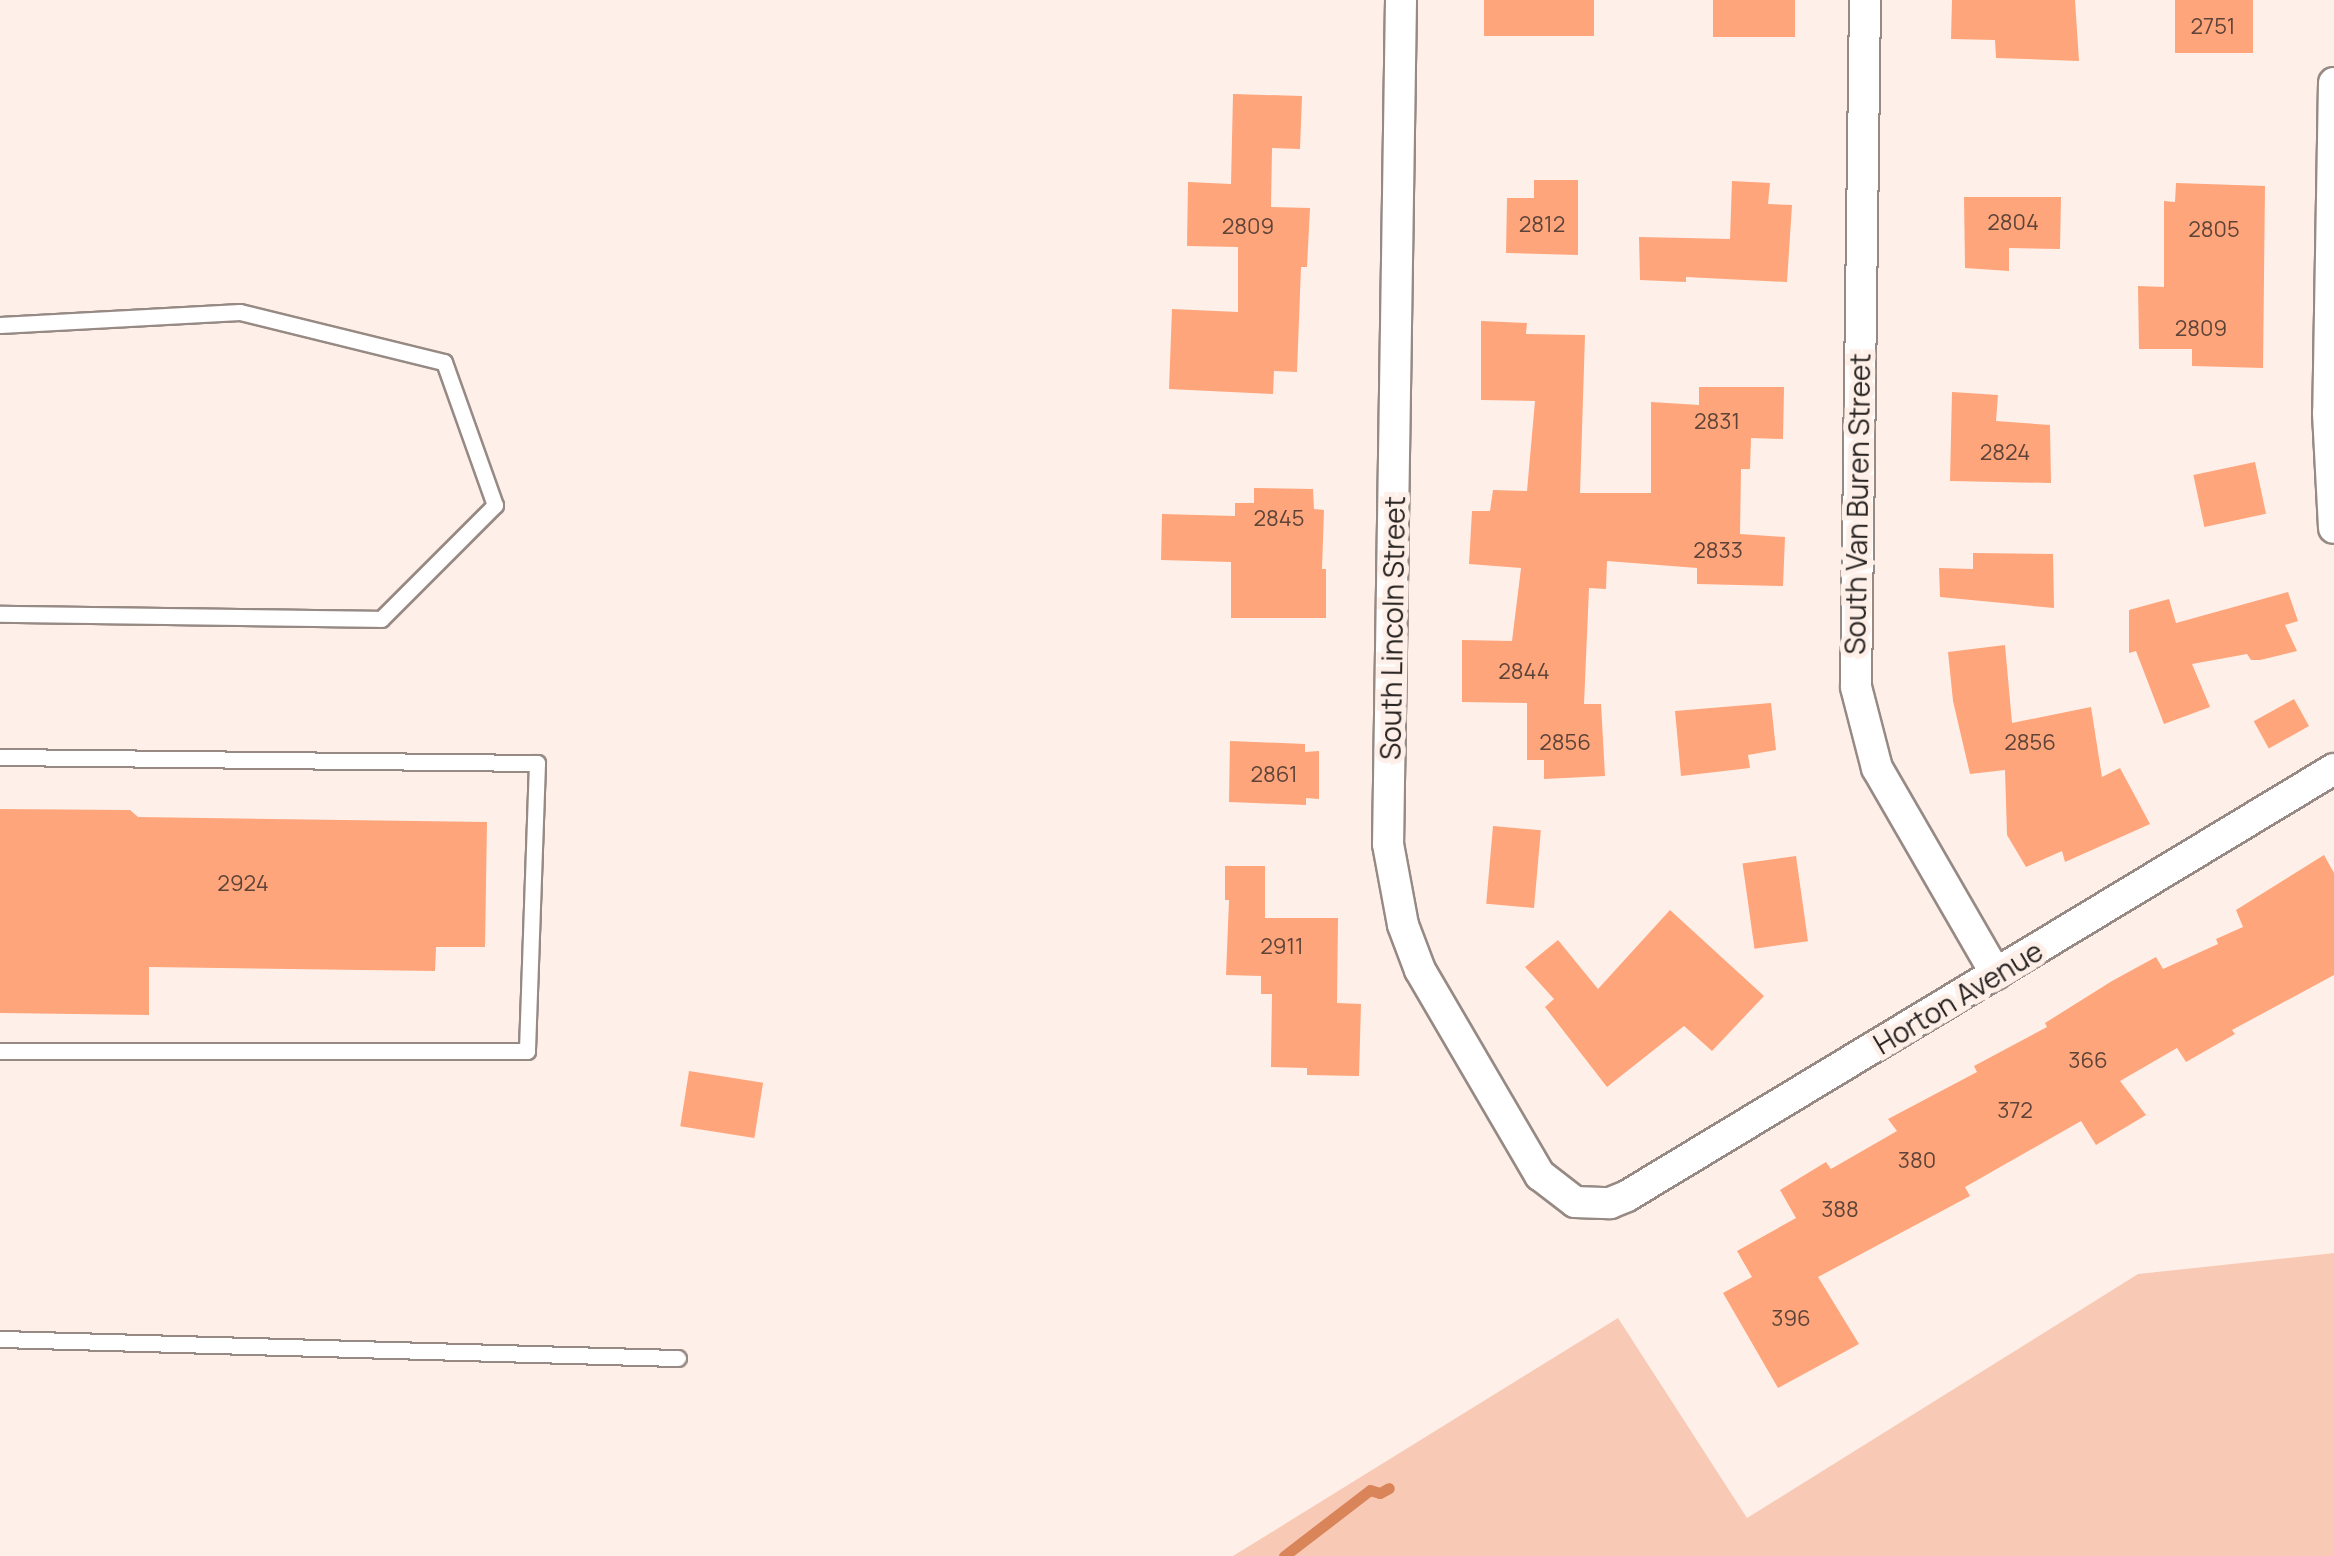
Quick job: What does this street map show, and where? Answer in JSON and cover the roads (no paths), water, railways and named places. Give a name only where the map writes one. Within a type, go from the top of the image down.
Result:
[{"type":"street","name":"South Lincoln Street","points":[[1402,0],[1388,844],[1403,925],[1436,1003],[1540,1175],[1575,1202]]},
{"type":"street","name":"South Van Buren Street","points":[[1864,0],[1856,687],[1877,768],[1996,974]]},
{"type":"street","points":[[2334,82],[2328,413],[2334,528]]},
{"type":"street","name":"Horton Avenue","points":[[1575,1202],[1610,1203],[1627,1196],[2334,769]]},
{"type":"lane","points":[[0,325],[240,312],[444,362],[495,505],[381,619],[0,614]]},
{"type":"lane","points":[[0,757],[537,762],[527,1051],[0,1051]]},
{"type":"lane","points":[[0,1339],[678,1358]]},
{"type":"waterway","points":[[1284,1556],[1370,1490],[1380,1493],[1389,1488]]}]
